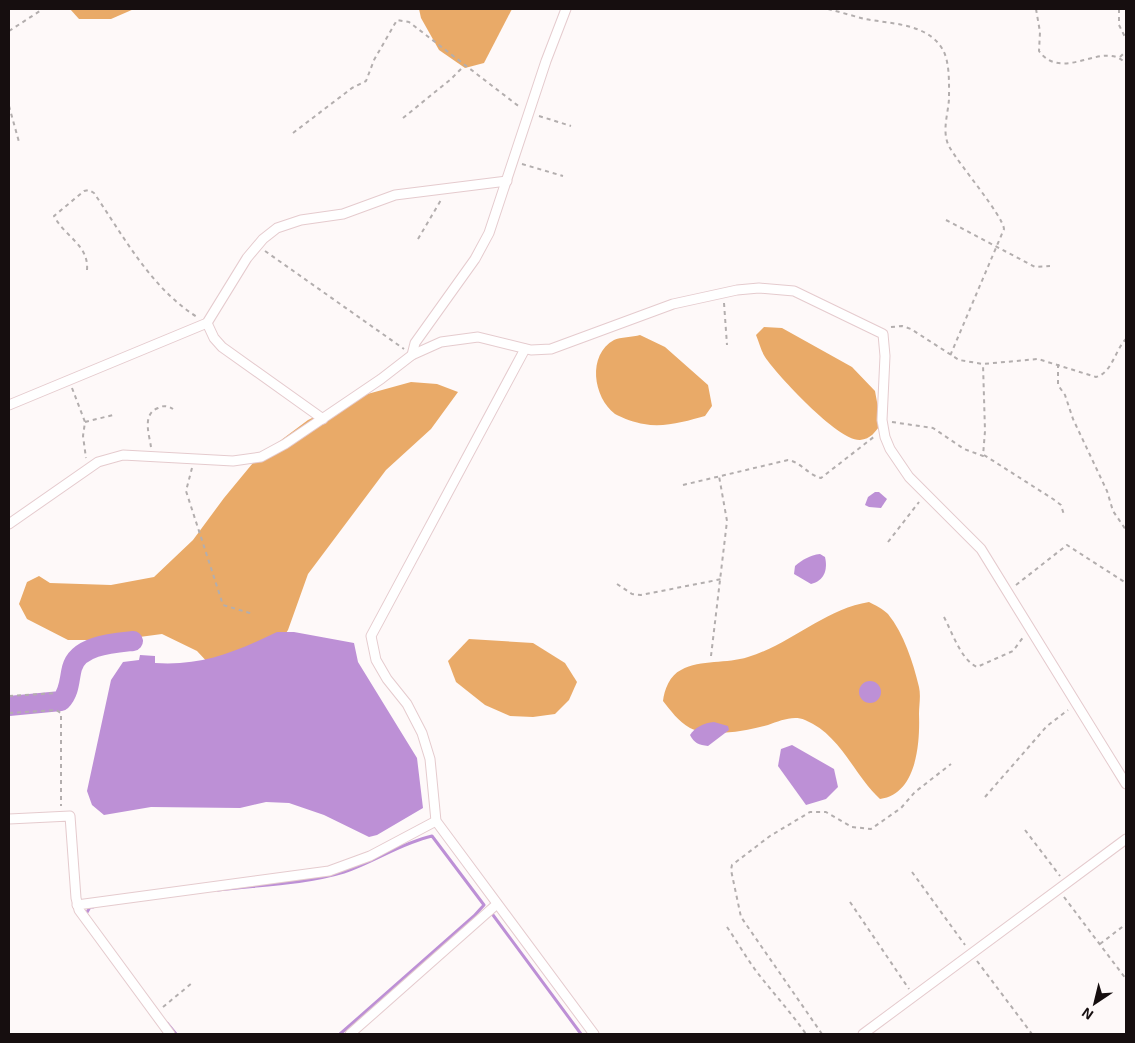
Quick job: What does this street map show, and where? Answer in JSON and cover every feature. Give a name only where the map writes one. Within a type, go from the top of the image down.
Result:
[{"type":"street","points":[[412,355],[415,343],[482,248],[498,212],[529,113],[566,9]]},
{"type":"street","points":[[9,405],[207,323],[234,277],[257,245],[277,228],[288,224],[343,214],[395,195],[507,181]]},
{"type":"street","points":[[9,524],[98,462],[123,455],[233,461],[261,457],[285,444],[381,380],[412,355],[441,342],[478,337],[525,349],[541,350],[564,345],[674,304],[723,293],[759,288],[794,291],[883,334],[885,356],[884,428],[890,449],[899,464],[982,549],[1126,784]]},
{"type":"street","points":[[207,323],[214,338],[222,347],[323,419]]},
{"type":"street","points":[[525,349],[372,636],[376,660],[387,679],[407,704],[422,733],[430,759],[436,821],[594,1034]]},
{"type":"street","points":[[9,819],[70,816],[77,905],[83,918],[170,1034]]},
{"type":"street","points":[[77,905],[329,870],[370,856],[436,821]]},
{"type":"street","points":[[863,1034],[1126,839]]},
{"type":"street","points":[[350,1034],[497,904]]},
{"type":"path","points":[[9,31],[43,9]]},
{"type":"path","points":[[828,9],[866,19],[907,25],[926,34],[941,46],[946,56],[949,100],[946,139],[975,185],[1001,218],[1004,229],[950,356]]},
{"type":"path","points":[[1036,9],[1040,32],[1039,51],[1047,60],[1064,63],[1108,55],[1120,57],[1126,62]]},
{"type":"path","points":[[1119,9],[1119,25],[1126,38]]},
{"type":"path","points":[[293,134],[352,88],[366,81],[374,60],[397,20],[409,22],[529,113],[571,126]]},
{"type":"path","points":[[1120,57],[1126,51]]},
{"type":"path","points":[[403,118],[451,79],[464,65]]},
{"type":"path","points":[[9,106],[18,142]]},
{"type":"path","points":[[513,162],[563,176]]},
{"type":"path","points":[[418,239],[445,189]]},
{"type":"path","points":[[87,270],[88,262],[84,249],[69,238],[54,216],[84,191],[89,190],[94,193],[135,254],[160,286],[180,306],[207,323]]},
{"type":"path","points":[[946,220],[1035,267],[1050,266]]},
{"type":"path","points":[[257,245],[412,355]]},
{"type":"path","points":[[723,293],[727,346]]},
{"type":"path","points":[[883,334],[891,327],[902,326],[911,329],[950,356],[983,364],[1038,359],[1096,377],[1101,375],[1126,339]]},
{"type":"path","points":[[983,364],[984,455]]},
{"type":"path","points":[[1058,364],[1056,372],[1058,385],[1065,395],[1073,419],[1106,491],[1109,504],[1126,530]]},
{"type":"path","points":[[69,381],[85,422],[83,436],[86,458],[90,467]]},
{"type":"path","points":[[152,456],[148,418],[152,411],[158,408],[169,406],[173,409]]},
{"type":"path","points":[[85,422],[114,416]]},
{"type":"path","points":[[683,485],[788,460],[798,463],[812,475],[821,478],[884,428],[901,423],[933,428],[964,449],[984,455],[1054,499],[1061,505],[1064,515]]},
{"type":"path","points":[[194,458],[186,491],[223,605],[253,614]]},
{"type":"path","points":[[711,656],[722,579],[727,521],[719,475]]},
{"type":"path","points":[[888,542],[927,494]]},
{"type":"path","points":[[1007,591],[1067,545],[1126,583]]},
{"type":"path","points":[[616,584],[632,594],[641,595],[722,579]]},
{"type":"path","points":[[944,617],[964,654],[972,665],[977,667],[1013,651],[1030,628]]},
{"type":"path","points":[[9,696],[56,692]]},
{"type":"path","points":[[985,796],[1047,726],[1077,702]]},
{"type":"path","points":[[9,713],[56,710],[61,714],[60,794],[63,816]]},
{"type":"path","points":[[822,1034],[741,917],[738,910],[732,865],[770,836],[810,812],[826,812],[852,827],[871,829],[901,808],[915,792],[951,764]]},
{"type":"path","points":[[1025,830],[1100,944],[1126,979]]},
{"type":"path","points":[[850,902],[901,979],[915,995]]},
{"type":"path","points":[[1100,944],[1126,924]]},
{"type":"path","points":[[727,927],[760,976],[770,986],[784,1008],[806,1034]]},
{"type":"path","points":[[155,1015],[192,983]]},
{"type":"shaded area","points":[[70,9],[134,9],[111,19],[79,19]]},
{"type":"shaded area","points":[[419,9],[512,9],[484,63],[465,68],[439,50],[421,18]]},
{"type":"shaded area","points":[[764,327],[782,328],[852,367],[875,391],[881,424],[872,435],[860,440],[850,438],[824,419],[795,392],[764,355],[756,335]]},
{"type":"shaded area","points":[[640,335],[665,347],[708,385],[712,406],[705,416],[675,423],[652,425],[637,423],[621,417],[608,407],[598,387],[596,376],[600,356],[605,347],[614,340]]},
{"type":"shaded area","points":[[411,382],[437,384],[458,392],[431,429],[386,470],[308,574],[288,630],[265,664],[225,681],[197,651],[162,634],[117,640],[68,640],[27,619],[19,604],[27,582],[39,576],[50,583],[111,585],[154,577],[193,540],[257,458],[308,420],[353,398]]},
{"type":"shaded area","points":[[875,492],[879,492],[887,499],[881,508],[865,505],[868,497]]},
{"type":"shaded area","points":[[820,554],[825,557],[826,566],[822,578],[811,584],[794,574],[795,566],[803,560]]},
{"type":"shaded area","points":[[869,602],[888,614],[899,630],[911,658],[920,690],[919,739],[914,766],[902,788],[892,795],[880,799],[828,735],[805,720],[791,718],[739,731],[708,733],[690,728],[675,716],[663,701],[668,683],[681,670],[697,664],[748,657],[779,644],[838,612]]},
{"type":"shaded area","points":[[277,632],[294,632],[354,643],[358,662],[417,758],[423,808],[377,835],[369,837],[324,815],[289,803],[266,802],[240,808],[151,807],[104,815],[92,805],[87,791],[111,680],[123,662],[139,660],[140,655],[155,656],[155,663],[204,660],[247,646]]},
{"type":"shaded area","points":[[469,639],[533,643],[565,663],[577,682],[569,700],[555,714],[533,717],[510,716],[485,705],[456,682],[448,661]]},
{"type":"shaded area","points":[[870,681],[878,684],[881,692],[878,700],[870,703],[862,700],[859,692],[862,684]]},
{"type":"shaded area","points":[[714,722],[728,726],[729,730],[708,746],[693,740],[690,735],[694,730],[703,724]]},
{"type":"shaded area","points":[[792,745],[834,769],[838,787],[826,799],[806,805],[778,766],[781,749]]},
{"type":"waterway","points":[[9,706],[61,701],[68,690],[72,668],[81,654],[98,647],[133,641]]},
{"type":"waterway","points":[[218,890],[297,882],[329,876],[355,868],[409,843],[432,836],[484,905],[474,916],[340,1034]]},
{"type":"waterway","points":[[88,916],[86,914],[90,907],[93,907]]},
{"type":"waterway","points":[[493,915],[581,1034]]},
{"type":"waterway","points":[[167,1023],[176,1034]]}]
